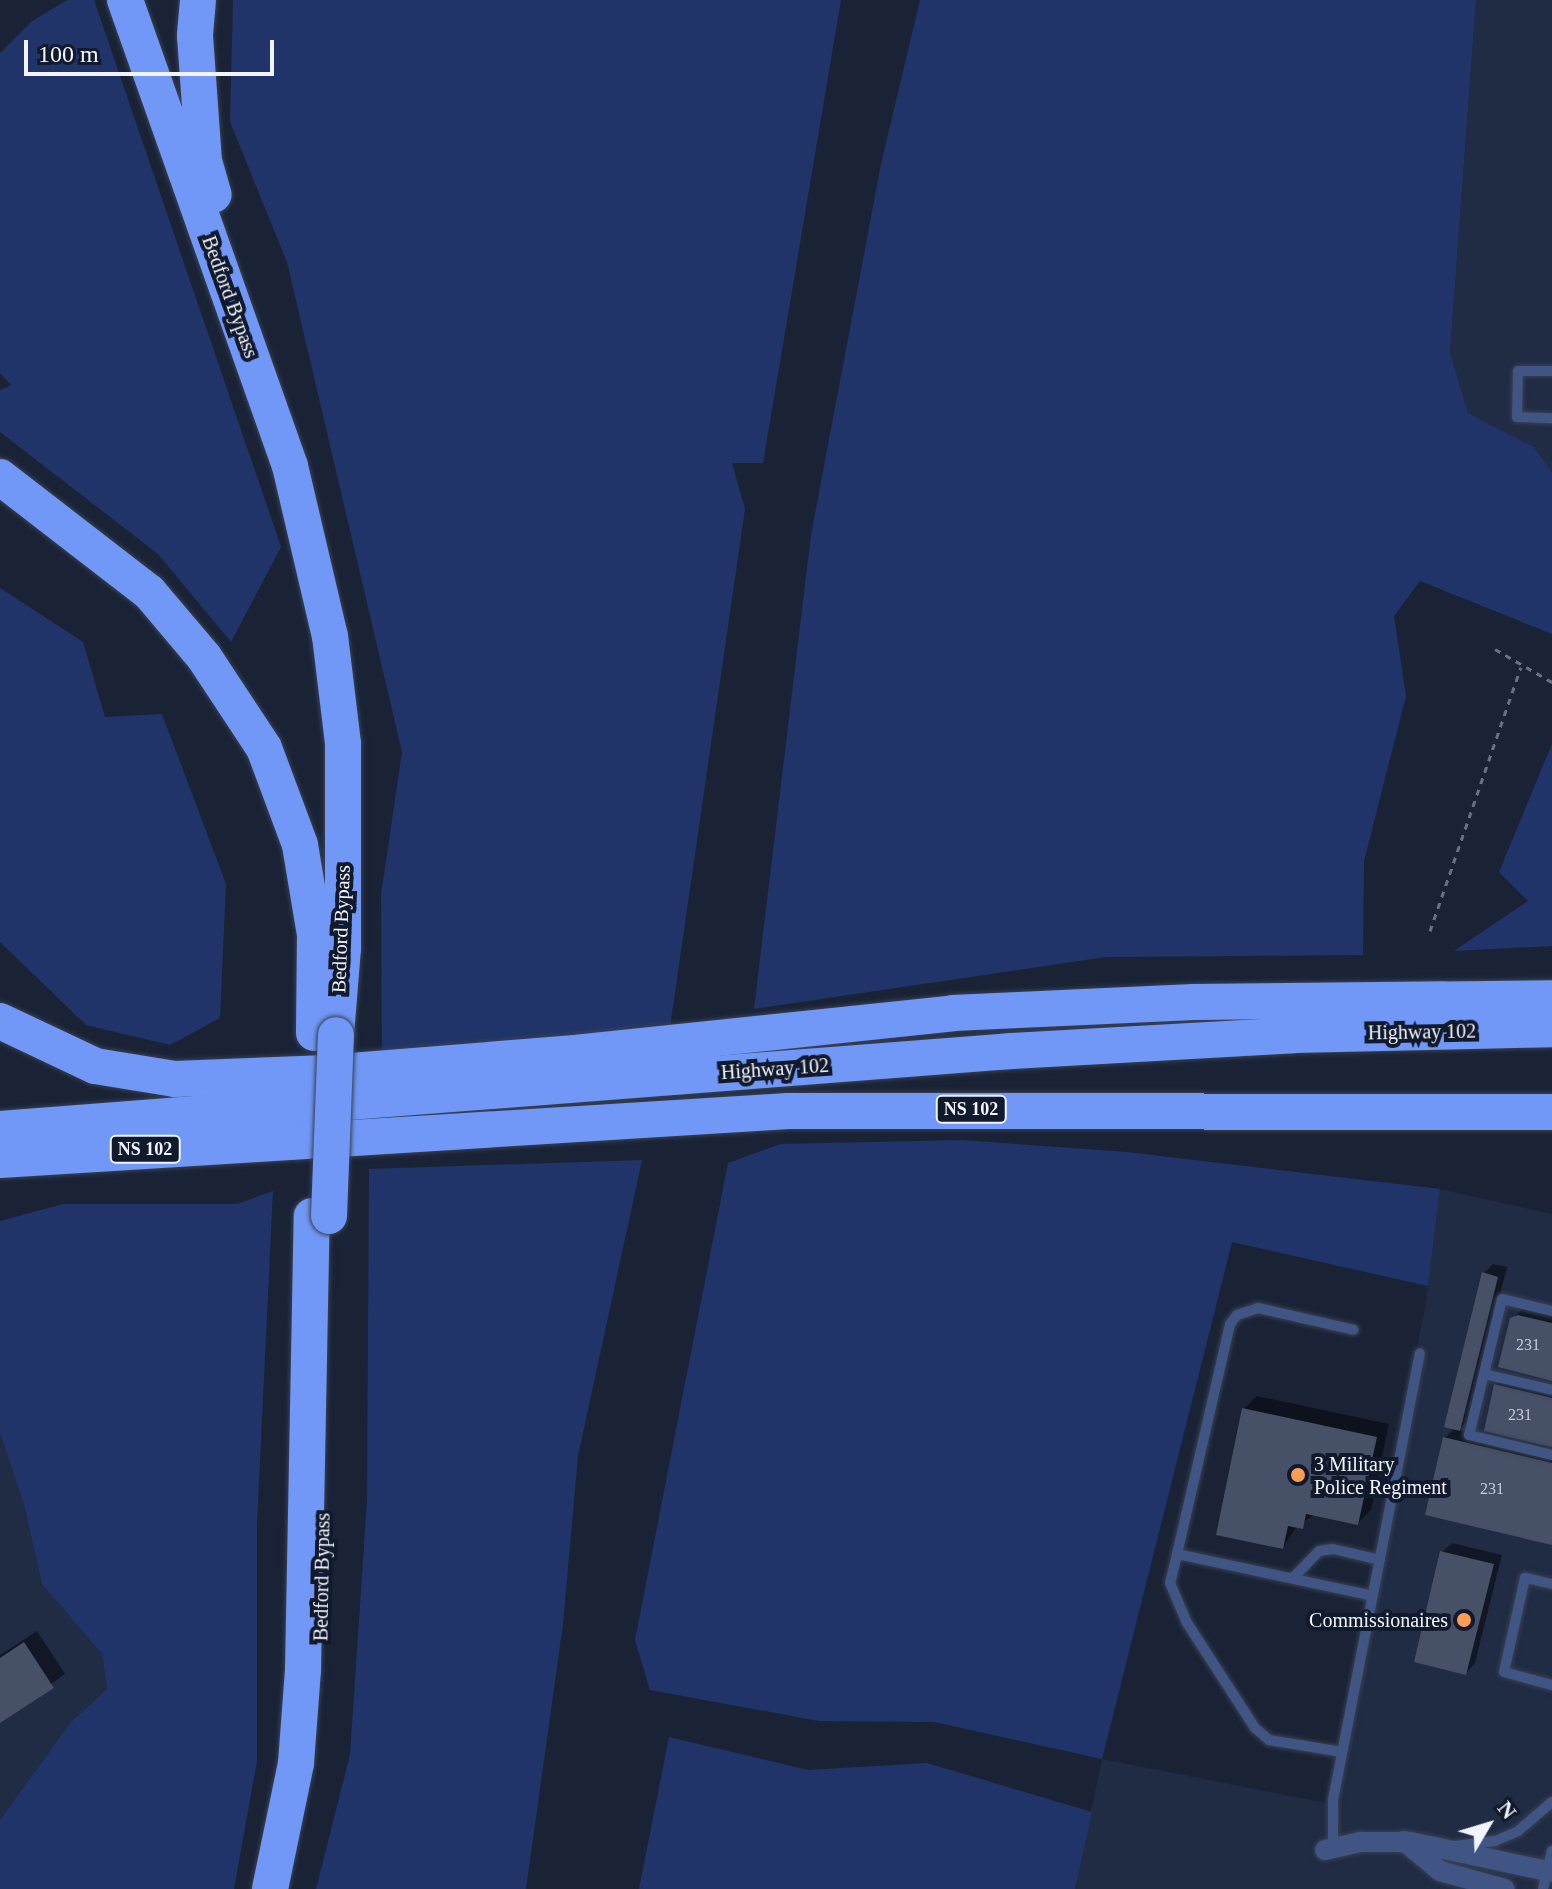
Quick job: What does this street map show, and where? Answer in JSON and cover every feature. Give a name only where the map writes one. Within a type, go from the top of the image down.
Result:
[{"type":"highway","name":"Bedford Bypass","points":[[125,0],[290,466],[330,636],[343,744],[343,948],[325,1036]]},
{"type":"highway","points":[[198,0],[195,36],[204,161],[290,466]]},
{"type":"highway","name":"Bedford Bypass","points":[[0,477],[149,592],[204,657],[264,748],[300,845],[313,920],[325,1036],[320,1216],[303,1670],[296,1763],[270,1889]]},
{"type":"highway","points":[[0,1021],[95,1066],[175,1079],[326,1073],[575,1053],[953,1013],[1335,999],[1552,998]]},
{"type":"highway","points":[[571,1085],[605,1072],[1195,1020],[1335,999]]},
{"type":"highway","name":"Highway 102","points":[[0,1129],[571,1085],[1294,1035],[1552,1029]]},
{"type":"highway","name":"Highway 102","points":[[0,1160],[290,1138],[788,1111],[1552,1112]]},
{"type":"highway","points":[[0,1185],[290,1138]]},
{"type":"highway","name":"Bedford Bypass","points":[[289,1889],[311,1771],[321,1664],[320,1216]]},
{"type":"street","points":[[1404,1841],[1440,1871],[1505,1889]]},
{"type":"street","points":[[1329,1849],[1404,1841],[1448,1847],[1549,1870]]},
{"type":"lane","points":[[1552,371],[1518,371],[1517,417],[1552,418]]},
{"type":"lane","points":[[1552,1311],[1502,1299],[1469,1435],[1552,1455]]},
{"type":"lane","points":[[1342,1752],[1269,1740],[1255,1728],[1175,1599],[1170,1583],[1230,1324],[1237,1315],[1258,1308],[1354,1330]]},
{"type":"lane","points":[[1329,1849],[1333,1800],[1420,1353]]},
{"type":"lane","points":[[1484,1374],[1552,1390]]},
{"type":"lane","points":[[1293,1578],[1319,1551],[1333,1549],[1380,1560]]},
{"type":"lane","points":[[1177,1554],[1373,1596]]},
{"type":"lane","points":[[1552,1584],[1525,1578],[1504,1672],[1552,1685]]},
{"type":"lane","points":[[1448,1847],[1495,1841],[1518,1831],[1552,1802]]},
{"type":"path","points":[[1495,649],[1521,667],[1552,682]]},
{"type":"path","points":[[1430,931],[1521,667]]},
{"type":"shaded area","points":[[67,0],[94,0],[281,547],[231,642],[158,554],[0,432],[0,390],[11,385],[0,373],[0,53],[31,22]]},
{"type":"shaded area","points":[[233,0],[841,0],[763,463],[732,463],[745,509],[670,1027],[382,1054],[381,895],[402,752],[287,262],[230,122]]},
{"type":"shaded area","points":[[920,0],[1476,0],[1450,352],[1468,413],[1534,447],[1552,472],[1552,634],[1420,581],[1394,616],[1406,696],[1364,861],[1363,955],[1106,957],[754,1009],[811,535],[881,164]]},
{"type":"shaded area","points":[[1476,0],[1552,0],[1552,472],[1534,447],[1468,413],[1450,352]]},
{"type":"shaded area","points":[[0,588],[83,642],[105,717],[162,714],[226,884],[220,1018],[170,1045],[86,1025],[0,942]]},
{"type":"shaded area","points":[[1552,744],[1552,946],[1454,951],[1528,901],[1499,872]]},
{"type":"shaded area","points":[[963,1140],[1127,1152],[1440,1189],[1428,1286],[1232,1242],[1102,1759],[934,1722],[819,1721],[650,1690],[635,1640],[728,1163],[781,1144]]},
{"type":"shaded area","points":[[642,1160],[578,1456],[563,1624],[526,1889],[316,1889],[350,1755],[367,1501],[369,1169]]},
{"type":"shaded area","points":[[1440,1189],[1552,1214],[1552,1889],[1075,1889],[1102,1759],[1326,1803],[1426,1302]]},
{"type":"shaded area","points":[[273,1191],[257,1523],[257,1761],[234,1889],[0,1889],[0,1820],[70,1723],[107,1689],[102,1654],[42,1584],[24,1505],[0,1433],[0,1221],[63,1204],[237,1204]]},
{"type":"shaded area","points":[[0,1433],[24,1505],[42,1584],[102,1654],[107,1689],[70,1723],[0,1820]]},
{"type":"shaded area","points":[[669,1737],[808,1770],[927,1763],[1092,1812],[1075,1889],[639,1889]]},
{"type":"building","points":[[1482,1272],[1498,1277],[1460,1431],[1444,1427]]},
{"type":"building","points":[[1518,1315],[1552,1323],[1552,1381],[1498,1367],[1510,1318]]},
{"type":"building","points":[[1494,1384],[1552,1398],[1552,1447],[1484,1431]]},
{"type":"building","name":"3 Military Police Regiment","points":[[1242,1408],[1377,1437],[1358,1525],[1306,1514],[1303,1529],[1288,1526],[1283,1549],[1216,1535]]},
{"type":"building","points":[[1443,1437],[1552,1463],[1552,1545],[1425,1515]]},
{"type":"building","points":[[1440,1551],[1494,1564],[1466,1675],[1414,1662]]},
{"type":"building","points":[[24,1642],[54,1688],[0,1723],[0,1658]]},
{"type":"place","name":"3 Military Police Regiment","points":[[1298,1475]]},
{"type":"place","name":"Commissionaires","points":[[1464,1620]]}]
